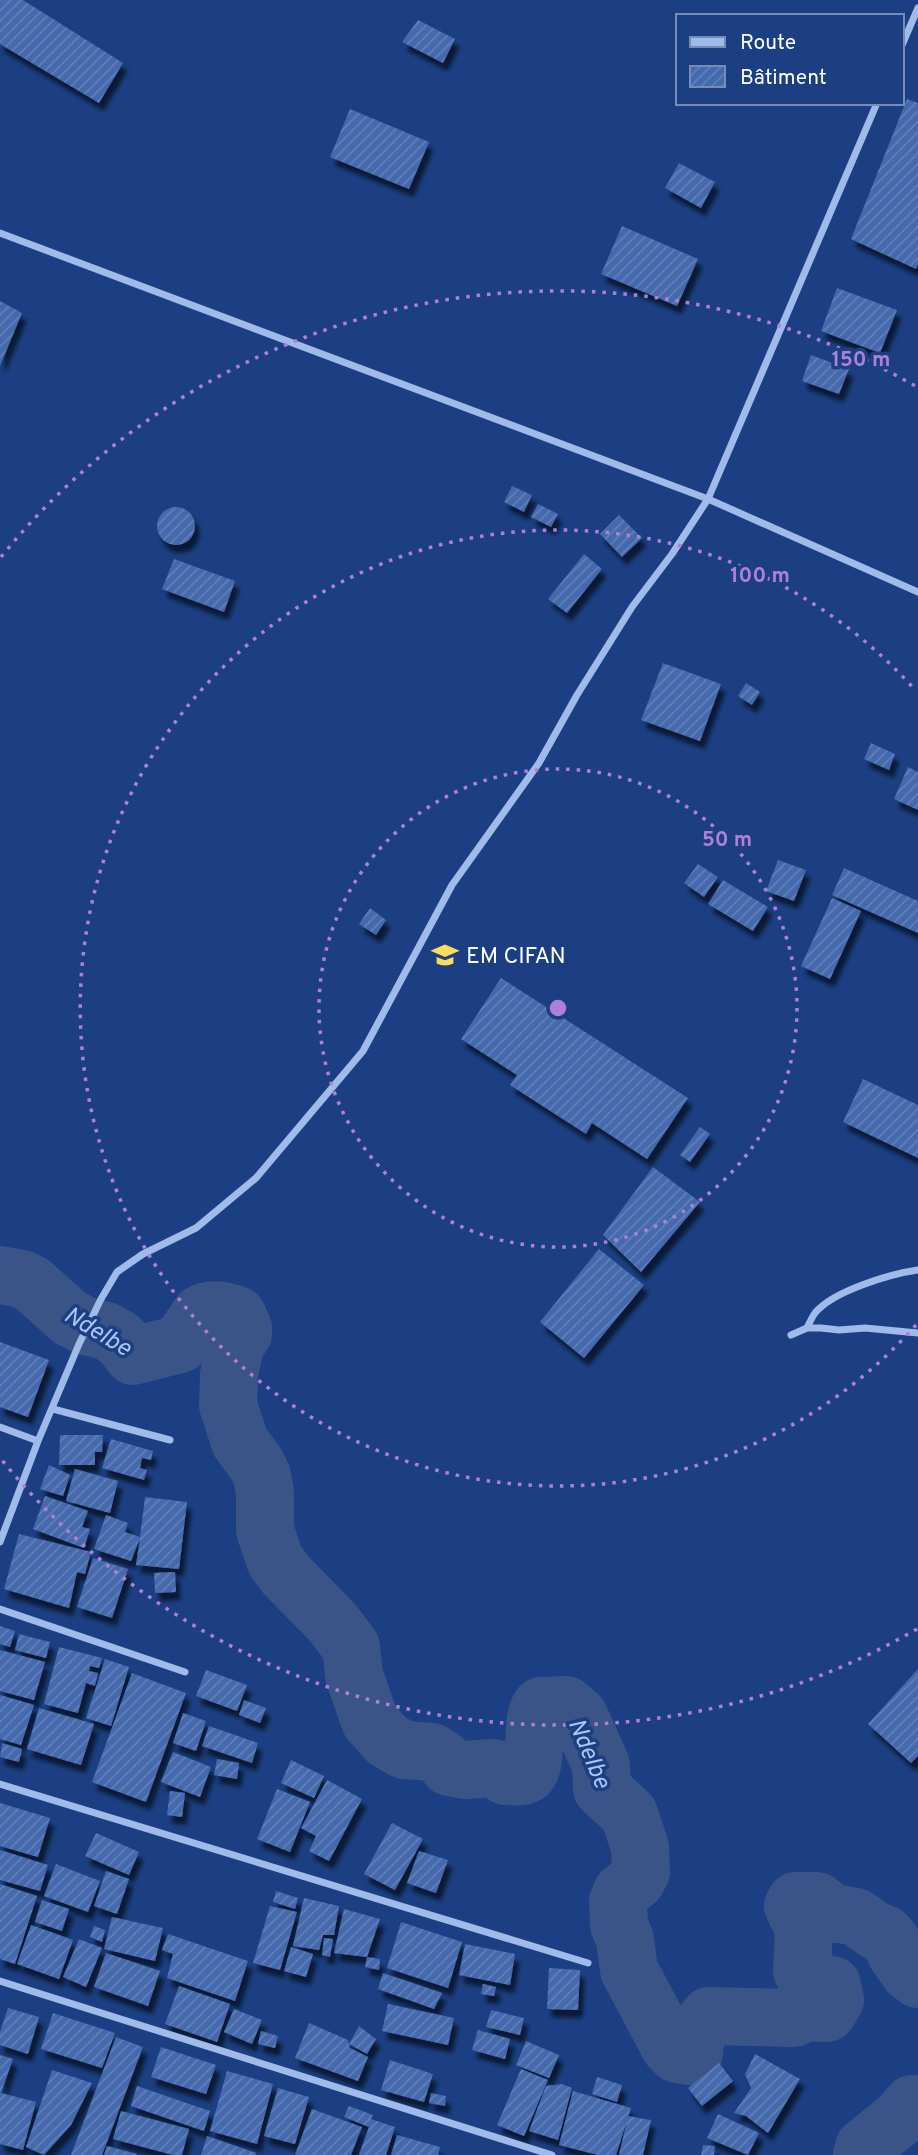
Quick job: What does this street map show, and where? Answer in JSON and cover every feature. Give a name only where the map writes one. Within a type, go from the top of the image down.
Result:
[{"type":"street","points":[[904,40],[918,8]]},
{"type":"street","points":[[0,1542],[38,1441],[79,1344],[117,1272],[143,1254],[195,1228],[256,1178],[363,1051],[452,885],[539,763],[577,695],[632,607],[672,554],[708,499],[876,105]]},
{"type":"street","points":[[0,233],[708,499],[918,593]]},
{"type":"street","points":[[807,1328],[815,1313],[839,1296],[859,1286],[918,1270]]},
{"type":"street","points":[[791,1335],[807,1328],[865,1328],[918,1333]]},
{"type":"street","points":[[52,1409],[170,1440]]},
{"type":"street","points":[[0,1427],[38,1441]]},
{"type":"street","points":[[0,1609],[185,1672]]},
{"type":"street","points":[[0,1784],[588,1963]]},
{"type":"street","points":[[0,1981],[552,2155]]},
{"type":"building","points":[[0,0],[23,0],[123,63],[99,103],[0,44]]},
{"type":"building","points":[[418,20],[455,39],[443,63],[402,42]]},
{"type":"building","points":[[907,99],[918,103],[916,269],[851,239]]},
{"type":"building","points":[[350,109],[429,142],[409,189],[330,157]]},
{"type":"building","points":[[679,163],[715,182],[701,208],[665,188]]},
{"type":"building","points":[[622,226],[698,259],[677,306],[601,274]]},
{"type":"building","points":[[837,288],[897,310],[880,353],[821,331]]},
{"type":"building","points":[[0,301],[22,313],[0,366]]},
{"type":"building","points":[[811,355],[849,369],[839,394],[802,381]]},
{"type":"building","points":[[512,486],[532,495],[524,512],[504,502]]},
{"type":"building","points":[[538,504],[558,514],[551,527],[531,517]]},
{"type":"building","points":[[176,507],[189,513],[195,526],[189,539],[176,545],[163,539],[157,526],[163,513]]},
{"type":"building","points":[[619,515],[642,538],[622,557],[600,534]]},
{"type":"building","points":[[584,554],[602,569],[567,613],[548,599]]},
{"type":"building","points":[[174,559],[235,581],[224,612],[162,589]]},
{"type":"building","points":[[663,663],[721,684],[700,741],[641,720]]},
{"type":"building","points":[[746,683],[760,692],[752,705],[738,696]]},
{"type":"building","points":[[871,743],[895,754],[889,770],[864,759]]},
{"type":"building","points":[[908,767],[918,772],[918,810],[894,799]]},
{"type":"building","points":[[778,860],[806,870],[794,901],[766,891]]},
{"type":"building","points":[[698,864],[718,877],[704,897],[684,883]]},
{"type":"building","points":[[844,868],[918,901],[918,933],[832,895]]},
{"type":"building","points":[[723,880],[768,907],[753,931],[708,904]]},
{"type":"building","points":[[832,898],[861,911],[830,979],[801,966]]},
{"type":"building","points":[[370,908],[386,920],[376,935],[359,924]]},
{"type":"building","points":[[501,978],[688,1098],[647,1159],[592,1123],[586,1134],[510,1085],[517,1075],[461,1039]]},
{"type":"building","points":[[863,1079],[918,1105],[918,1158],[843,1122]]},
{"type":"building","points":[[700,1127],[710,1134],[690,1162],[680,1155]]},
{"type":"building","points":[[653,1167],[700,1202],[641,1272],[603,1235]]},
{"type":"building","points":[[599,1249],[644,1285],[584,1358],[540,1322]]},
{"type":"building","points":[[0,1342],[49,1360],[28,1417],[0,1407]]},
{"type":"building","points":[[60,1435],[103,1435],[102,1452],[95,1452],[95,1465],[59,1465]]},
{"type":"building","points":[[111,1439],[153,1451],[151,1460],[142,1458],[140,1468],[147,1470],[144,1480],[102,1468]]},
{"type":"building","points":[[49,1465],[70,1475],[63,1496],[40,1489]]},
{"type":"building","points":[[75,1469],[118,1481],[110,1513],[66,1501]]},
{"type":"building","points":[[45,1496],[88,1511],[82,1527],[90,1529],[84,1548],[33,1529]]},
{"type":"building","points":[[145,1497],[187,1502],[179,1569],[136,1565],[140,1538],[131,1561],[94,1549],[106,1515],[128,1523],[125,1532],[140,1537]]},
{"type":"building","points":[[19,1534],[91,1552],[85,1574],[77,1572],[69,1608],[4,1589]]},
{"type":"building","points":[[93,1558],[128,1569],[112,1618],[77,1607]]},
{"type":"building","points":[[175,1572],[176,1592],[155,1593],[154,1573]]},
{"type":"building","points":[[0,1626],[15,1631],[10,1647],[0,1644]]},
{"type":"building","points":[[19,1634],[50,1642],[46,1658],[15,1650]]},
{"type":"building","points":[[59,1647],[102,1658],[99,1668],[90,1666],[89,1671],[98,1673],[95,1686],[86,1683],[78,1713],[44,1704]]},
{"type":"building","points":[[0,1650],[45,1662],[34,1700],[0,1691]]},
{"type":"building","points":[[105,1659],[129,1667],[111,1726],[86,1718]]},
{"type":"building","points":[[918,1669],[918,1756],[911,1763],[868,1724]]},
{"type":"building","points":[[206,1670],[247,1685],[237,1711],[196,1696]]},
{"type":"building","points":[[132,1673],[186,1693],[146,1802],[92,1782]]},
{"type":"building","points":[[0,1695],[34,1705],[21,1745],[0,1739]]},
{"type":"building","points":[[244,1700],[266,1708],[260,1723],[239,1715]]},
{"type":"building","points":[[39,1708],[94,1724],[81,1765],[27,1749]]},
{"type":"building","points":[[183,1713],[206,1721],[196,1751],[173,1743]]},
{"type":"building","points":[[209,1726],[258,1743],[252,1763],[202,1746]]},
{"type":"building","points":[[2,1743],[22,1749],[19,1762],[0,1757]]},
{"type":"building","points":[[173,1752],[211,1767],[200,1797],[161,1782]]},
{"type":"building","points":[[217,1759],[239,1763],[237,1779],[214,1775]]},
{"type":"building","points":[[291,1760],[324,1776],[314,1798],[281,1783]]},
{"type":"building","points":[[327,1780],[362,1799],[329,1861],[309,1851],[316,1836],[301,1828]]},
{"type":"building","points":[[277,1789],[310,1802],[290,1852],[257,1839]]},
{"type":"building","points":[[170,1791],[185,1793],[182,1817],[167,1815]]},
{"type":"building","points":[[0,1803],[50,1818],[38,1857],[0,1846]]},
{"type":"building","points":[[392,1823],[423,1839],[395,1890],[364,1874]]},
{"type":"building","points":[[96,1833],[139,1852],[129,1875],[85,1856]]},
{"type":"building","points":[[0,1850],[48,1865],[40,1891],[0,1880]]},
{"type":"building","points":[[419,1851],[448,1860],[436,1893],[407,1883]]},
{"type":"building","points":[[56,1864],[100,1881],[88,1912],[44,1896]]},
{"type":"building","points":[[106,1871],[129,1879],[117,1914],[94,1906]]},
{"type":"building","points":[[0,1884],[37,1896],[15,1964],[0,1959]]},
{"type":"building","points":[[276,1891],[298,1898],[295,1909],[273,1902]]},
{"type":"building","points":[[304,1898],[339,1906],[334,1935],[323,1935],[319,1950],[293,1946]]},
{"type":"building","points":[[42,1900],[69,1909],[62,1931],[35,1922]]},
{"type":"building","points":[[270,1906],[297,1912],[280,1970],[253,1963]]},
{"type":"building","points":[[344,1909],[380,1919],[367,1957],[334,1953]]},
{"type":"building","points":[[112,1917],[163,1928],[155,1961],[104,1949]]},
{"type":"building","points":[[401,1922],[462,1942],[448,1988],[387,1968]]},
{"type":"building","points":[[31,1925],[73,1940],[59,1979],[17,1964]]},
{"type":"building","points":[[94,1926],[105,1930],[102,1942],[90,1937]]},
{"type":"building","points":[[168,1934],[248,1961],[235,2001],[167,1978],[173,1954],[162,1950]]},
{"type":"building","points":[[324,1938],[333,1939],[330,1957],[322,1955]]},
{"type":"building","points":[[79,1939],[102,1948],[86,1987],[63,1977]]},
{"type":"building","points":[[465,1944],[515,1954],[510,1985],[459,1975]]},
{"type":"building","points":[[291,1947],[313,1954],[306,1977],[284,1971]]},
{"type":"building","points":[[106,1953],[160,1971],[148,2006],[94,1987]]},
{"type":"building","points":[[367,1957],[380,1959],[379,1970],[365,1967]]},
{"type":"building","points":[[549,1968],[580,1970],[578,2010],[547,2009]]},
{"type":"building","points":[[383,1973],[442,1993],[434,2009],[378,1989]]},
{"type":"building","points":[[483,1984],[496,1987],[494,1996],[481,1994]]},
{"type":"building","points":[[179,1986],[230,2004],[217,2042],[165,2024]]},
{"type":"building","points":[[388,2004],[454,2018],[448,2045],[382,2031]]},
{"type":"building","points":[[8,2008],[39,2017],[28,2054],[0,2045],[0,2032]]},
{"type":"building","points":[[234,2009],[262,2020],[252,2044],[224,2032]]},
{"type":"building","points":[[491,2010],[524,2018],[520,2035],[486,2027]]},
{"type":"building","points":[[53,2013],[115,2033],[102,2068],[41,2049]]},
{"type":"building","points":[[309,2023],[348,2040],[350,2048],[368,2057],[358,2081],[295,2058]]},
{"type":"building","points":[[359,2026],[376,2039],[367,2054],[349,2044]]},
{"type":"building","points":[[478,2030],[510,2039],[505,2059],[472,2050]]},
{"type":"building","points":[[261,2031],[278,2036],[275,2048],[258,2044]]},
{"type":"building","points":[[116,2037],[143,2047],[102,2155],[71,2155]]},
{"type":"building","points":[[526,2041],[559,2055],[549,2078],[516,2065]]},
{"type":"building","points":[[161,2047],[216,2065],[206,2094],[151,2077]]},
{"type":"building","points":[[755,2054],[800,2079],[768,2133],[746,2116],[734,2113],[751,2088],[745,2074]]},
{"type":"building","points":[[0,2055],[13,2059],[1,2093],[36,2102],[23,2150],[0,2144]]},
{"type":"building","points":[[390,2060],[433,2074],[424,2102],[381,2090]]},
{"type":"building","points":[[719,2063],[733,2081],[702,2106],[688,2088]]},
{"type":"building","points":[[521,2069],[548,2080],[524,2136],[497,2125]]},
{"type":"building","points":[[52,2070],[92,2083],[71,2125],[44,2155],[26,2147]]},
{"type":"building","points":[[227,2071],[273,2084],[257,2144],[210,2131]]},
{"type":"building","points":[[597,2077],[622,2085],[617,2102],[592,2094]]},
{"type":"building","points":[[562,2084],[572,2088],[558,2140],[529,2131],[546,2086]]},
{"type":"building","points":[[137,2086],[210,2111],[204,2131],[131,2106]]},
{"type":"building","points":[[278,2088],[309,2097],[295,2144],[264,2136]]},
{"type":"building","points":[[573,2091],[631,2108],[616,2155],[598,2155],[559,2145]]},
{"type":"building","points":[[431,2093],[446,2096],[445,2106],[429,2103]]},
{"type":"building","points":[[349,2106],[373,2115],[371,2119],[395,2127],[386,2155],[359,2155],[369,2127],[344,2117]]},
{"type":"building","points":[[312,2109],[362,2127],[351,2155],[295,2155]]},
{"type":"building","points":[[121,2111],[189,2129],[182,2155],[113,2139]]},
{"type":"building","points":[[718,2114],[759,2133],[748,2155],[707,2138]]},
{"type":"building","points":[[628,2116],[651,2120],[643,2155],[619,2155]]},
{"type":"building","points":[[397,2135],[440,2147],[438,2155],[391,2155]]},
{"type":"building","points":[[207,2136],[256,2153],[256,2155],[201,2155]]},
{"type":"building","points":[[703,2145],[715,2146],[714,2155],[701,2155]]},
{"type":"building","points":[[107,2146],[137,2154],[104,2155]]},
{"type":"waterway","name":"Ndelbe","points":[[0,1275],[22,1279],[32,1284],[70,1318],[120,1339],[133,1356],[180,1344],[200,1314],[205,1312],[219,1310],[237,1315],[243,1334],[235,1345],[229,1375],[228,1405],[240,1442],[262,1476],[265,1492],[265,1530],[275,1560],[286,1575],[333,1623],[351,1647],[354,1675],[370,1721],[387,1740],[404,1750],[432,1752],[442,1758],[449,1767],[465,1770],[492,1768],[505,1776],[523,1776],[529,1772],[532,1765],[535,1722],[541,1706],[566,1705],[579,1716],[601,1765],[602,1789],[629,1814],[640,1847],[641,1872],[636,1881],[622,1892],[618,1901],[619,1925],[625,1940],[629,1970],[670,2047],[677,2054],[690,2056],[694,2053],[696,2033],[709,2016],[794,2018],[804,2012],[827,2013],[835,2000],[832,1985],[812,1983],[802,1971],[804,1929],[793,1906],[796,1901],[817,1901],[830,1912],[856,1917],[885,1934],[909,1972],[918,1979]]},
{"type":"waterway","name":"Ndelbe","points":[[862,2155],[864,2147],[900,2118],[912,2104],[918,2104]]},
{"type":"place","name":"EM CIFAN","points":[[445,955]]}]
